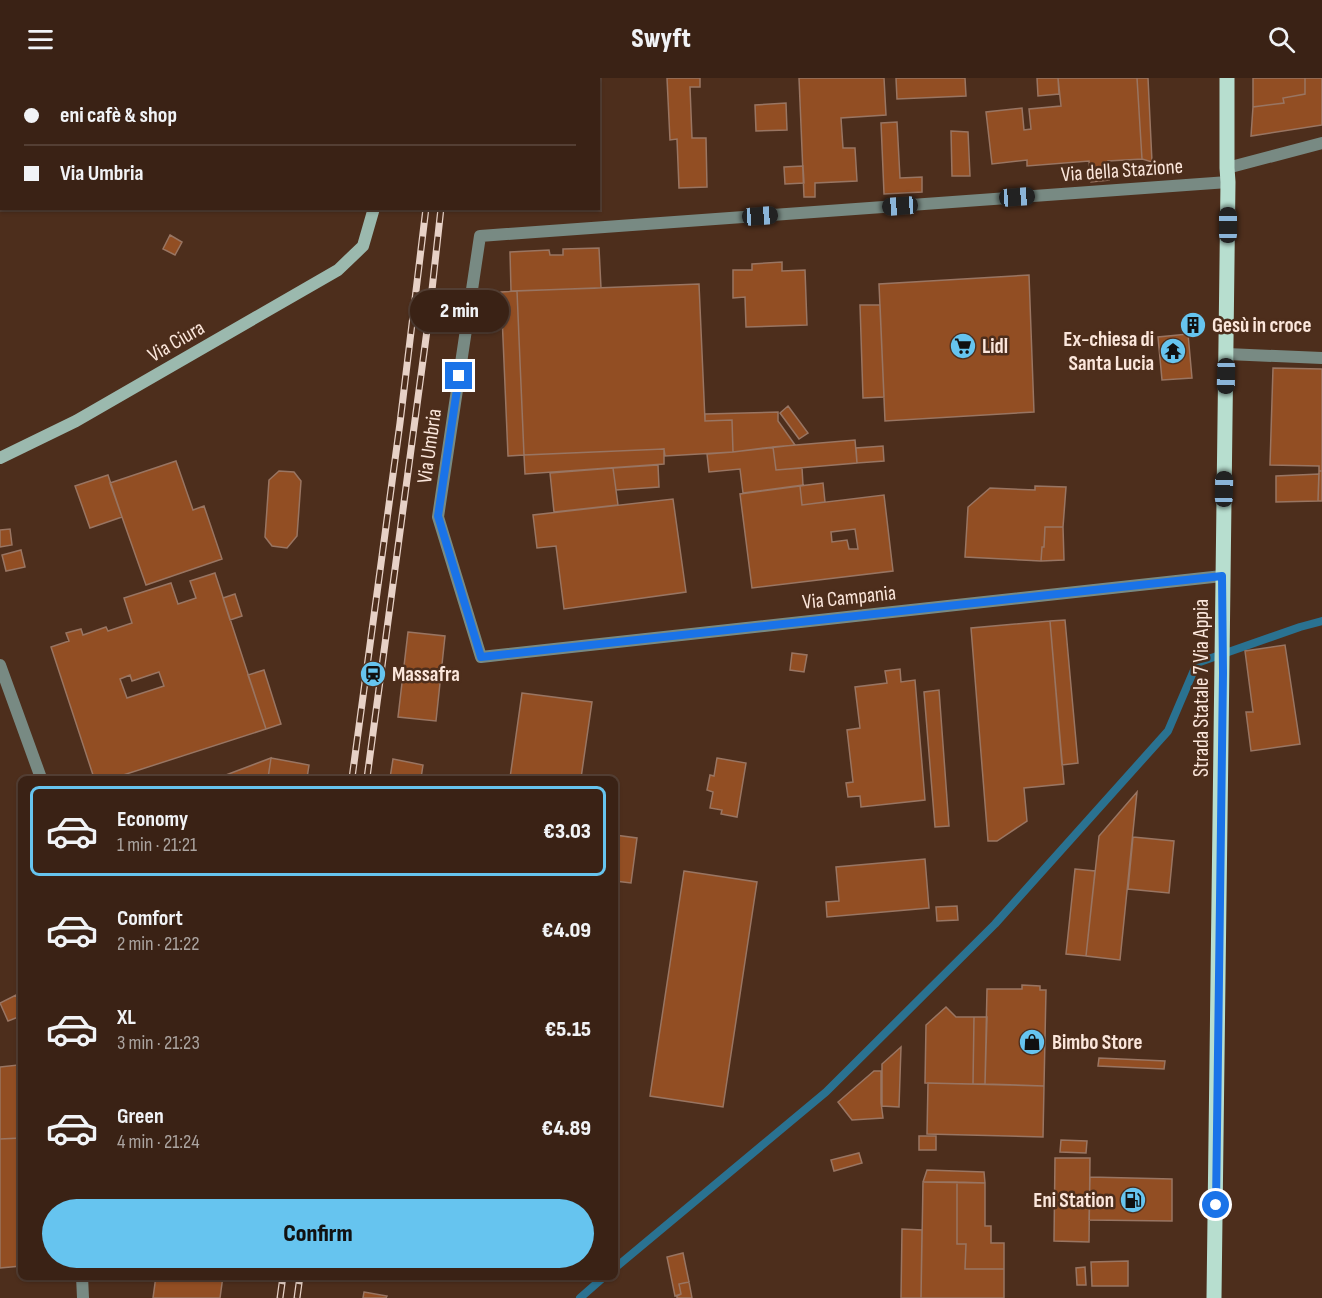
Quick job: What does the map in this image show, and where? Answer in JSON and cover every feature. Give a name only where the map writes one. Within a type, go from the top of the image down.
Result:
[{"type":"main road","name":"Strada Statale 7 Via Appia","points":[[1214,1298],[1223,673],[1222,576],[1227,354],[1227,78]]},
{"type":"main road","name":"Via Ciura","points":[[0,458],[75,421],[338,270],[363,246],[373,210]]},
{"type":"street","name":"Via della Stazione","points":[[480,236],[1227,175],[1322,143]]},
{"type":"street","name":"Via Umbria","points":[[480,236],[438,516],[481,657]]},
{"type":"street","points":[[1227,354],[1322,358]]},
{"type":"street","name":"Via Campania","points":[[481,657],[1222,576]]},
{"type":"street","points":[[0,666],[40,776]]},
{"type":"street","points":[[82,1280],[83,1298]]},
{"type":"building","points":[[667,78],[700,78],[700,87],[690,87],[692,138],[706,138],[707,187],[679,188],[677,139],[670,140]]},
{"type":"building","points":[[799,78],[884,78],[886,115],[841,118],[843,148],[855,148],[857,181],[815,183],[815,197],[804,197]]},
{"type":"building","points":[[896,78],[965,78],[966,96],[897,99]]},
{"type":"building","points":[[1037,78],[1058,78],[1059,94],[1038,96]]},
{"type":"building","points":[[1058,78],[1137,78],[1142,159],[1108,161],[1109,180],[1091,182],[1089,161],[1027,166],[1027,160],[992,164],[986,112],[1022,108],[1024,130],[1031,129],[1029,109],[1061,106]]},
{"type":"building","points":[[1137,78],[1148,78],[1152,162],[1142,159]]},
{"type":"building","points":[[1253,78],[1305,78],[1305,94],[1283,98],[1284,103],[1253,107]]},
{"type":"building","points":[[1305,78],[1322,78],[1322,125],[1251,136],[1253,107],[1284,103],[1283,98],[1305,94]]},
{"type":"building","points":[[786,103],[787,130],[756,131],[755,105]]},
{"type":"building","points":[[897,122],[900,178],[922,177],[922,192],[884,194],[881,123]]},
{"type":"building","points":[[951,131],[968,132],[970,176],[952,176]]},
{"type":"building","points":[[803,166],[804,183],[785,184],[784,167]]},
{"type":"building","points":[[170,235],[182,242],[175,255],[163,249]]},
{"type":"building","points":[[599,248],[601,288],[511,291],[510,252],[549,250],[550,255],[563,255],[563,249]]},
{"type":"building","points":[[782,262],[782,271],[805,270],[807,325],[746,327],[745,297],[733,298],[733,270],[752,270],[752,264]]},
{"type":"building","points":[[1029,275],[1034,412],[885,421],[879,284]]},
{"type":"building","points":[[699,284],[705,421],[732,420],[733,452],[665,456],[664,449],[524,455],[517,291]]},
{"type":"building","points":[[517,291],[524,455],[508,456],[501,292]]},
{"type":"building","points":[[860,305],[880,305],[884,397],[863,398]]},
{"type":"building","name":"Gesù in croce","points":[[1199,315],[1200,333],[1188,334],[1186,317]]},
{"type":"building","points":[[1188,334],[1192,378],[1162,380],[1158,337]]},
{"type":"building","points":[[1273,368],[1322,369],[1322,471],[1319,471],[1319,466],[1270,465]]},
{"type":"building","points":[[788,406],[808,433],[799,439],[780,413]]},
{"type":"building","points":[[778,412],[778,421],[795,445],[733,452],[732,420],[705,421],[705,414]]},
{"type":"building","points":[[855,440],[857,463],[776,470],[773,447]]},
{"type":"building","points":[[883,446],[884,461],[857,463],[856,448]]},
{"type":"building","points":[[773,447],[776,470],[802,468],[803,485],[743,493],[740,469],[709,472],[707,454]]},
{"type":"building","points":[[664,449],[664,464],[525,474],[524,455]]},
{"type":"building","points":[[176,461],[193,510],[204,506],[222,559],[146,585],[110,483]]},
{"type":"building","points":[[658,465],[659,487],[616,490],[613,468]]},
{"type":"building","points":[[613,468],[618,505],[554,512],[550,473]]},
{"type":"building","points":[[279,471],[294,472],[301,481],[297,536],[287,548],[272,546],[265,537],[269,480]]},
{"type":"building","points":[[1319,471],[1322,471],[1322,501],[1318,501]]},
{"type":"building","points":[[1319,474],[1318,501],[1276,502],[1276,476]]},
{"type":"building","points":[[108,475],[122,517],[90,528],[75,486]]},
{"type":"building","points":[[823,483],[825,502],[802,505],[800,486]]},
{"type":"building","points":[[800,486],[802,505],[884,495],[893,571],[752,588],[740,494]],"holes":[[[855,529],[858,549],[849,549],[847,540],[832,542],[831,532]]]},
{"type":"building","points":[[1035,486],[1066,487],[1063,527],[1045,527],[1041,561],[965,557],[968,507],[990,488],[1035,490]]},
{"type":"building","points":[[673,499],[686,592],[564,609],[556,546],[537,548],[533,515]]},
{"type":"building","points":[[1045,527],[1063,527],[1064,560],[1041,561]]},
{"type":"building","points":[[10,529],[12,545],[0,547],[0,530]]},
{"type":"building","points":[[21,550],[25,567],[6,571],[2,555]]},
{"type":"building","points":[[215,573],[266,729],[120,776],[93,776],[51,647],[69,641],[66,633],[81,629],[83,635],[106,627],[108,631],[132,623],[124,598],[171,583],[178,604],[196,598],[190,581]],"holes":[[[159,672],[164,686],[127,698],[120,679],[130,675],[132,681]]]},
{"type":"building","points":[[235,594],[242,616],[230,620],[223,598]]},
{"type":"building","points":[[1065,620],[1078,763],[1062,765],[1050,621]]},
{"type":"building","points":[[1050,621],[1064,784],[1024,788],[1027,821],[997,841],[988,841],[971,628]]},
{"type":"building","points":[[408,632],[445,636],[436,721],[398,717]]},
{"type":"building","points":[[1285,645],[1300,744],[1251,751],[1246,712],[1253,712],[1245,651]]},
{"type":"building","points":[[792,653],[807,655],[804,672],[790,670]]},
{"type":"building","points":[[900,669],[901,682],[915,680],[925,800],[861,807],[860,796],[848,797],[846,783],[853,782],[847,730],[860,728],[855,687],[887,683],[885,671]]},
{"type":"building","points":[[264,670],[281,724],[266,729],[248,675]]},
{"type":"building","points":[[939,690],[949,826],[935,827],[924,692]]},
{"type":"building","points":[[522,693],[592,702],[581,776],[510,776]]},
{"type":"building","points":[[271,758],[268,776],[223,776]]},
{"type":"building","points":[[271,758],[309,765],[307,776],[268,776]]},
{"type":"building","points":[[717,758],[746,763],[737,817],[721,814],[722,810],[710,808],[713,792],[707,790],[710,775],[714,776]]},
{"type":"building","points":[[393,759],[423,765],[421,776],[390,776]]},
{"type":"building","points":[[1137,792],[1120,960],[1086,956],[1099,836]]},
{"type":"building","points":[[618,835],[637,838],[631,883],[618,881]]},
{"type":"building","points":[[1133,837],[1174,841],[1169,893],[1128,889]]},
{"type":"building","points":[[925,859],[929,908],[827,917],[826,902],[839,901],[836,867]]},
{"type":"building","points":[[1075,869],[1095,871],[1086,956],[1066,954]]},
{"type":"building","points":[[684,871],[757,882],[723,1107],[650,1096]]},
{"type":"building","points":[[957,906],[958,920],[937,921],[936,907]]},
{"type":"building","points":[[1022,985],[1040,986],[1040,990],[1046,990],[1044,1086],[985,1084],[987,989],[1022,989]]},
{"type":"building","points":[[16,995],[18,1017],[8,1021],[0,1003]]},
{"type":"building","points":[[946,1007],[956,1017],[974,1017],[973,1084],[925,1083],[926,1025]]},
{"type":"building","points":[[974,1017],[987,1017],[985,1084],[973,1084]]},
{"type":"building","points":[[901,1047],[899,1107],[882,1106],[882,1064]]},
{"type":"building","points":[[1099,1058],[1165,1061],[1164,1069],[1098,1066]]},
{"type":"building","points":[[18,1065],[18,1138],[0,1139],[0,1067]]},
{"type":"building","points":[[874,1071],[881,1071],[883,1118],[852,1120],[838,1102]]},
{"type":"building","points":[[928,1083],[1044,1086],[1043,1137],[927,1134]]},
{"type":"building","points":[[919,1136],[936,1136],[936,1150],[919,1150]]},
{"type":"building","points":[[18,1138],[18,1266],[0,1268],[0,1139]]},
{"type":"building","points":[[1061,1140],[1087,1141],[1086,1153],[1060,1152]]},
{"type":"building","points":[[859,1153],[862,1163],[834,1171],[831,1160]]},
{"type":"building","points":[[1055,1158],[1090,1158],[1089,1242],[1054,1241]]},
{"type":"building","points":[[927,1170],[984,1172],[985,1183],[923,1182]]},
{"type":"building","points":[[1090,1177],[1172,1179],[1172,1221],[1089,1220]]},
{"type":"building","points":[[923,1182],[957,1182],[957,1244],[966,1244],[965,1269],[1004,1269],[1004,1298],[921,1298]]},
{"type":"building","points":[[957,1182],[985,1183],[985,1226],[991,1226],[991,1243],[1004,1243],[1004,1269],[965,1269],[966,1244],[957,1244]]},
{"type":"building","points":[[902,1229],[922,1230],[921,1298],[901,1298]]},
{"type":"building","points":[[683,1253],[689,1282],[679,1284],[681,1294],[675,1296],[667,1257]]},
{"type":"building","points":[[1128,1261],[1128,1286],[1092,1286],[1091,1262]]},
{"type":"building","points":[[1085,1267],[1086,1285],[1077,1285],[1076,1268]]},
{"type":"building","points":[[155,1280],[222,1280],[220,1298],[153,1298]]},
{"type":"building","points":[[689,1282],[692,1298],[677,1298],[681,1294],[679,1284]]},
{"type":"building","points":[[364,1292],[387,1296],[386,1298],[363,1298]]},
{"type":"waterway","points":[[618,1265],[826,1092],[995,924],[1168,731],[1197,663],[1322,621]]},
{"type":"waterway","points":[[580,1298],[600,1280]]},
{"type":"railway","points":[[352,776],[400,423],[426,210]]},
{"type":"railway","points":[[367,776],[430,308],[441,210]]},
{"type":"railway","points":[[280,1298],[282,1280]]},
{"type":"railway","points":[[297,1298],[299,1280]]},
{"type":"place","name":"Gesù in croce","points":[[1193,325]]},
{"type":"place","name":"Lidl","points":[[963,346]]},
{"type":"place","name":"Ex-chiesa di Santa Lucia","points":[[1173,351]]},
{"type":"place","name":"Massafra","points":[[373,674]]},
{"type":"place","name":"Bimbo Store","points":[[1032,1042]]},
{"type":"place","name":"Eni Station","points":[[1133,1200]]},
{"type":"route","points":[[459,376],[438,516],[481,657],[1222,576],[1223,673],[1216,1205]]}]
